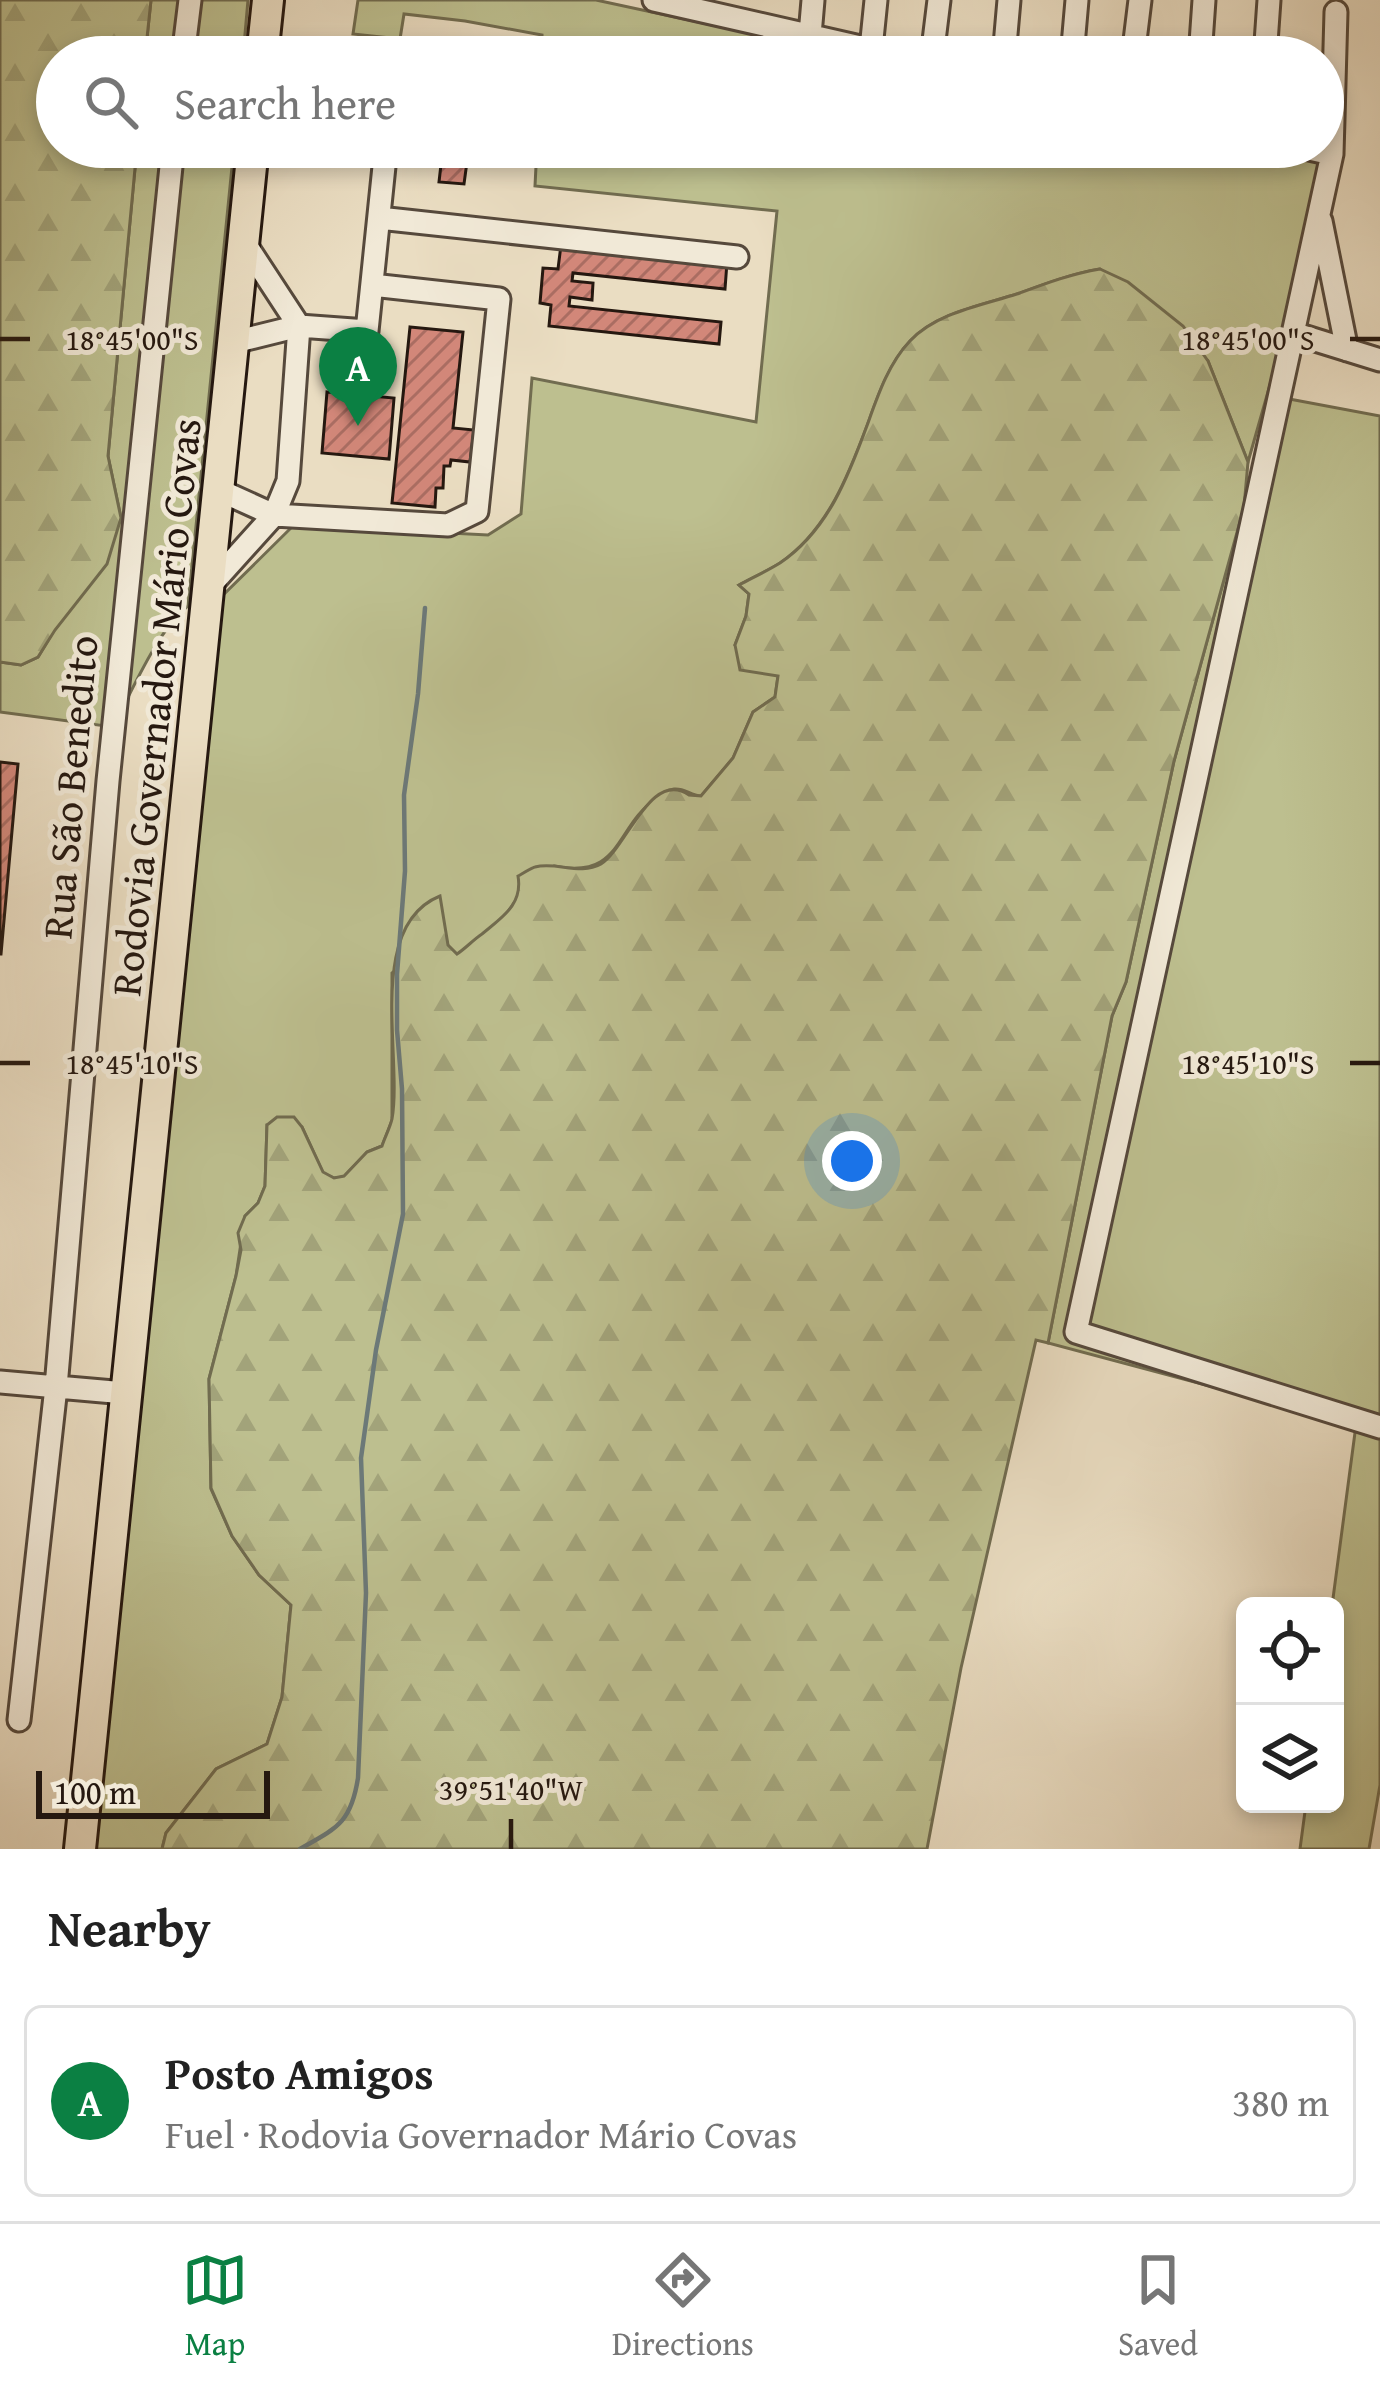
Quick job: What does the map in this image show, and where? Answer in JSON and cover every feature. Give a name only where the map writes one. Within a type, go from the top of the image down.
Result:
[{"type":"highway","points":[[264,36],[268,0]]},
{"type":"highway","name":"Rodovia Governador Mário Covas","points":[[80,1849],[251,168]]},
{"type":"street","points":[[186,36],[190,0]]},
{"type":"street","points":[[810,35],[813,0]]},
{"type":"street","points":[[872,36],[876,0]]},
{"type":"street","points":[[935,36],[939,0]]},
{"type":"street","points":[[1006,36],[1009,0]]},
{"type":"street","points":[[1073,36],[1076,0]]},
{"type":"street","points":[[1136,36],[1140,0]]},
{"type":"street","points":[[1201,36],[1204,0]]},
{"type":"street","points":[[1266,36],[1269,0]]},
{"type":"street","points":[[660,1],[742,10],[814,36]]},
{"type":"street","points":[[1335,36],[1336,12]]},
{"type":"street","name":"Rua São Benedito","points":[[19,1720],[56,1387],[102,848],[171,168]]},
{"type":"street","points":[[234,342],[298,326],[367,331],[384,168]]},
{"type":"street","points":[[1329,168],[1076,1332],[1380,1427]]},
{"type":"street","points":[[1319,213],[1347,350]]},
{"type":"street","points":[[379,218],[737,257]]},
{"type":"street","points":[[208,588],[274,514],[288,481],[298,326],[244,242]]},
{"type":"street","points":[[219,490],[274,514],[448,524],[477,511],[499,299],[372,284]]},
{"type":"street","points":[[1293,333],[1380,360]]},
{"type":"street","points":[[0,1382],[125,1393]]},
{"type":"green space","points":[[0,0],[151,0],[147,36],[36,36],[36,168],[135,168],[108,456],[121,518],[107,564],[38,657],[21,665],[0,662]]},
{"type":"green space","points":[[151,0],[248,0],[245,36],[147,36]]},
{"type":"green space","points":[[358,0],[596,0],[763,36],[542,36],[404,14],[400,36],[353,34]]},
{"type":"green space","points":[[135,168],[232,168],[188,606],[156,645],[113,727],[0,712],[0,662],[21,665],[38,657],[121,518],[108,456]]},
{"type":"green space","points":[[536,168],[1324,168],[1319,213],[1248,462],[1208,361],[1100,269],[962,311],[921,331],[890,369],[824,518],[797,550],[739,585],[749,594],[735,645],[778,676],[775,697],[753,712],[733,758],[701,796],[678,789],[659,796],[606,858],[576,868],[554,866],[520,889],[503,919],[457,955],[448,946],[444,931],[392,973],[392,1120],[382,1146],[367,1152],[344,1177],[323,1173],[302,1127],[267,1125],[265,1186],[258,1203],[245,1216],[236,1276],[209,1379],[211,1489],[232,1536],[259,1575],[291,1605],[282,1697],[267,1744],[216,1769],[166,1833],[162,1849],[88,1849],[214,604],[294,525],[488,535],[521,514],[532,378],[756,422],[777,211],[535,186]]},
{"type":"green space","points":[[1100,269],[1128,282],[1183,326],[1208,361],[1248,462],[1244,507],[1174,761],[1126,982],[1112,1016],[1048,1343],[1036,1340],[961,1668],[927,1849],[162,1849],[166,1833],[216,1769],[267,1744],[282,1697],[291,1605],[259,1575],[232,1536],[211,1488],[209,1379],[236,1276],[241,1250],[238,1233],[265,1186],[267,1125],[277,1117],[294,1117],[323,1172],[334,1178],[344,1176],[367,1152],[382,1146],[392,1119],[394,1093],[395,964],[402,935],[417,912],[440,896],[448,945],[457,954],[509,909],[517,895],[518,876],[534,867],[585,869],[601,864],[663,792],[701,796],[733,758],[753,712],[775,697],[778,676],[740,670],[735,645],[749,594],[739,585],[797,550],[824,518],[903,350],[921,331],[947,316]]},
{"type":"green space","points":[[1284,398],[1380,416],[1380,1785],[1369,1849],[1300,1849],[1305,1813],[1344,1813],[1344,1597],[1333,1597],[1356,1425],[1048,1343],[1112,1016],[1126,982],[1174,761],[1227,568],[1250,571]]},
{"type":"building","points":[[441,168],[466,168],[464,184],[439,182]]},
{"type":"building","points":[[561,245],[727,262],[725,289],[573,273],[572,281],[593,283],[592,300],[570,297],[569,306],[721,322],[719,344],[549,326],[551,305],[540,303],[543,268],[558,269]]},
{"type":"building","points":[[410,327],[463,332],[453,428],[474,430],[470,462],[451,460],[450,466],[444,466],[443,488],[436,488],[435,507],[392,503]]},
{"type":"building","points":[[327,392],[394,398],[389,459],[322,453]]},
{"type":"building","points":[[0,762],[18,764],[1,954],[0,954]]},
{"type":"waterway","points":[[300,1849],[340,1823],[358,1778],[366,1593],[361,1458],[403,1214],[397,974],[405,871],[404,795],[425,608]]},
{"type":"place","name":"Posto Amigos","points":[[358,426]]}]
